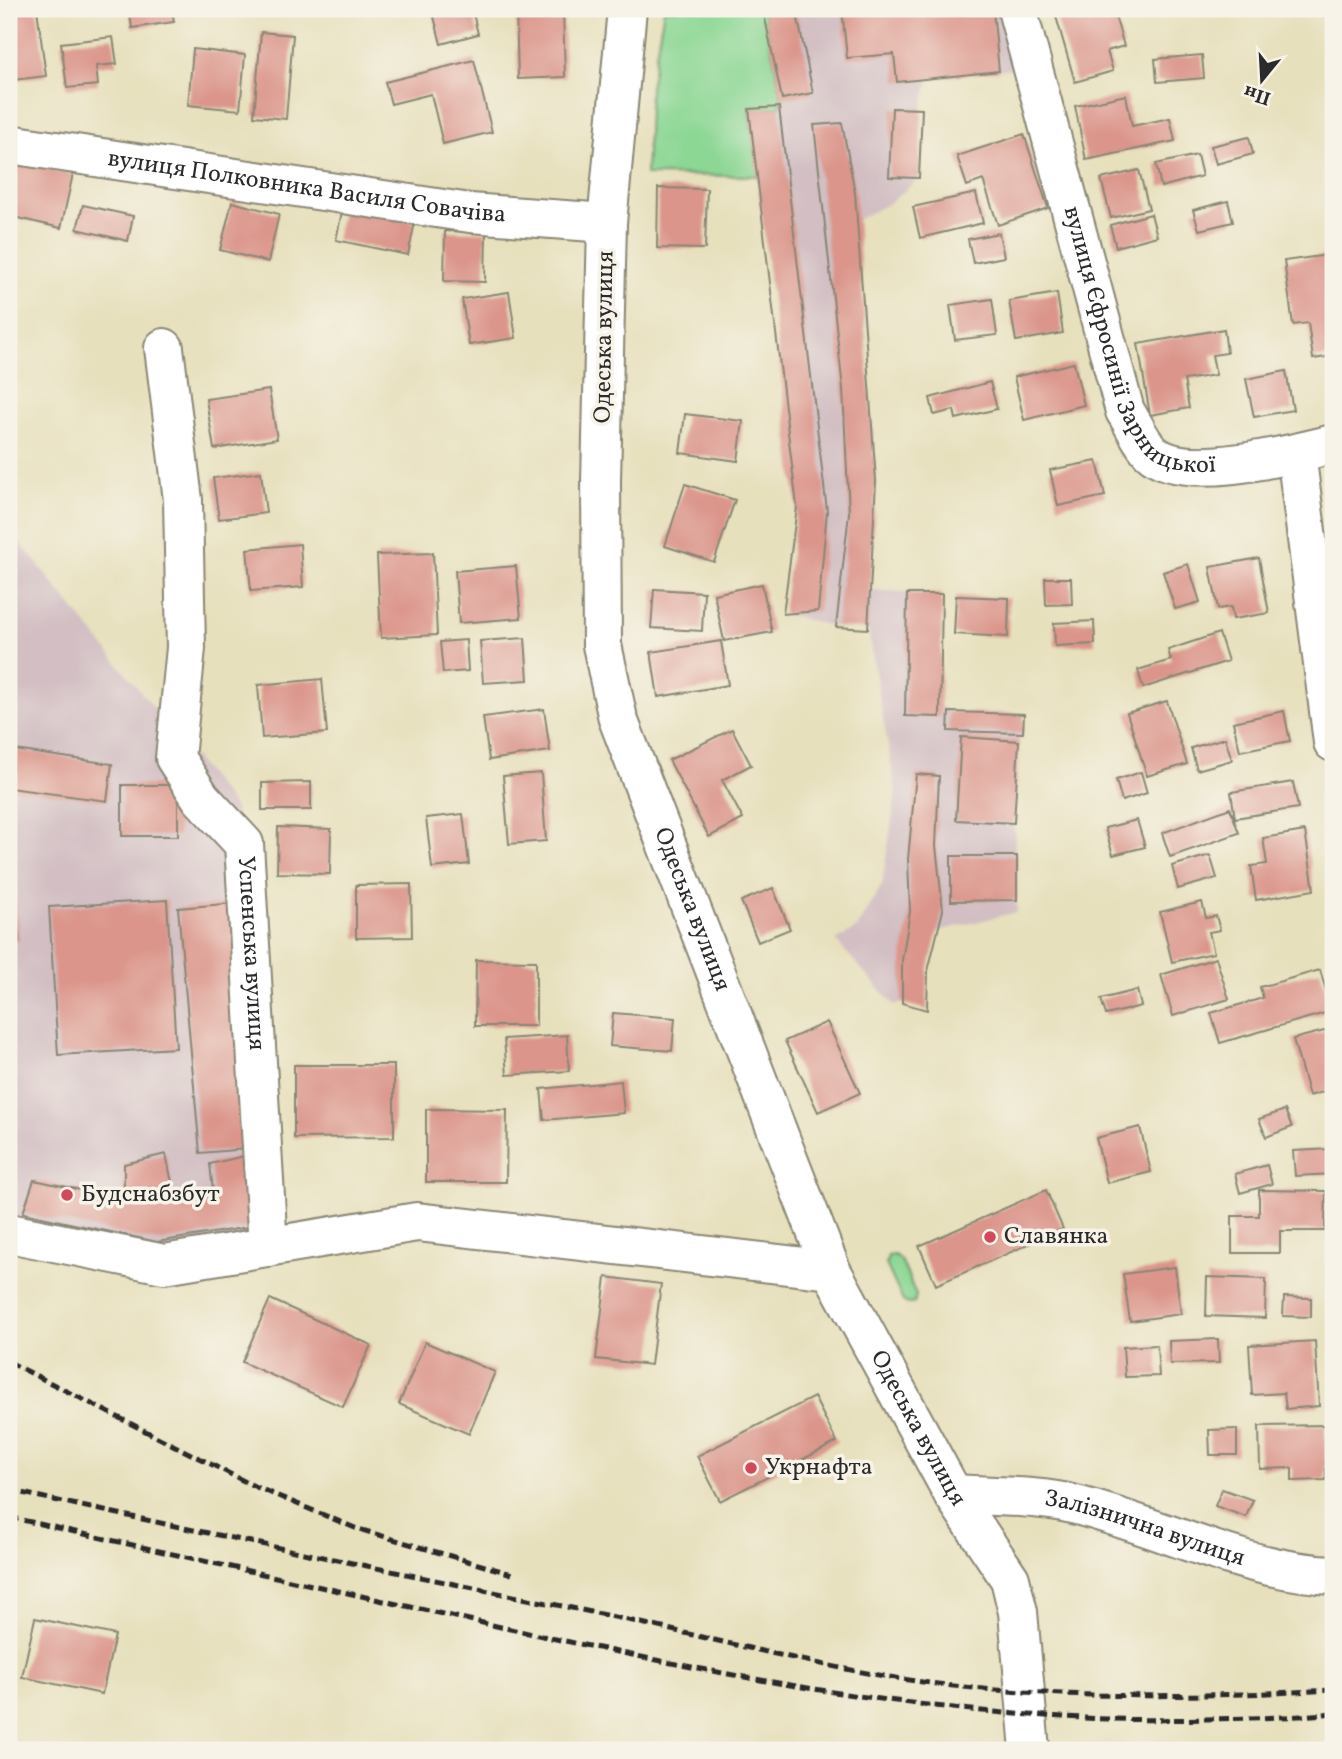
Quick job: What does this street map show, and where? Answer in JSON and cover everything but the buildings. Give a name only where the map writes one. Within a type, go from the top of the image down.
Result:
[{"type":"street","name":"Одеська вулиця","points":[[627,9],[607,223],[601,481],[602,645],[618,719],[831,1270],[953,1494],[1010,1579],[1018,1612],[1031,1750]]},
{"type":"street","name":"вулиця Єфросинії Зарницької","points":[[1017,9],[1125,411],[1151,452],[1173,465],[1198,467],[1296,453],[1333,444]]},
{"type":"street","name":"вулиця Полковника Василя Совачіва","points":[[9,144],[470,213],[607,223]]},
{"type":"street","name":"Успенська вулиця","points":[[163,348],[183,500],[186,649],[175,758],[201,798],[244,845],[268,1247]]},
{"type":"street","points":[[1296,453],[1333,742]]},
{"type":"street","points":[[9,1233],[164,1264],[417,1222],[831,1270]]},
{"type":"street","name":"Залізнична вулиця","points":[[953,1494],[1073,1504],[1161,1530],[1222,1554],[1295,1573],[1333,1575]]},
{"type":"shaded area","points":[[763,9],[1000,9],[1017,68],[929,79],[922,109],[919,178],[891,202],[857,220],[876,481],[870,590],[942,594],[940,706],[949,712],[1024,714],[1023,733],[1019,741],[1014,823],[1017,912],[938,931],[928,971],[927,1010],[902,1003],[895,1006],[836,941],[857,928],[882,885],[896,793],[868,630],[836,627],[783,614],[797,507],[749,109],[782,99]]},
{"type":"shaded area","points":[[9,529],[235,808],[275,1236],[130,1283],[9,1234]]},
{"type":"green space","points":[[664,9],[763,9],[782,99],[779,107],[749,110],[758,176],[646,175],[650,88]]},
{"type":"green space","points":[[894,1255],[901,1260],[916,1295],[914,1303],[903,1301],[886,1264],[888,1256]]},
{"type":"railway","points":[[9,1362],[254,1486],[355,1528],[512,1574]]},
{"type":"railway","points":[[9,1490],[893,1678],[996,1690],[1080,1695],[1207,1695],[1333,1690]]},
{"type":"railway","points":[[9,1517],[596,1648],[855,1695],[1029,1715],[1117,1719],[1253,1718],[1333,1713]]},
{"type":"place","name":"Будснабзбут","points":[[67,1195]]},
{"type":"place","name":"Славянка","points":[[990,1237]]},
{"type":"place","name":"Укрнафта","points":[[751,1468]]}]
